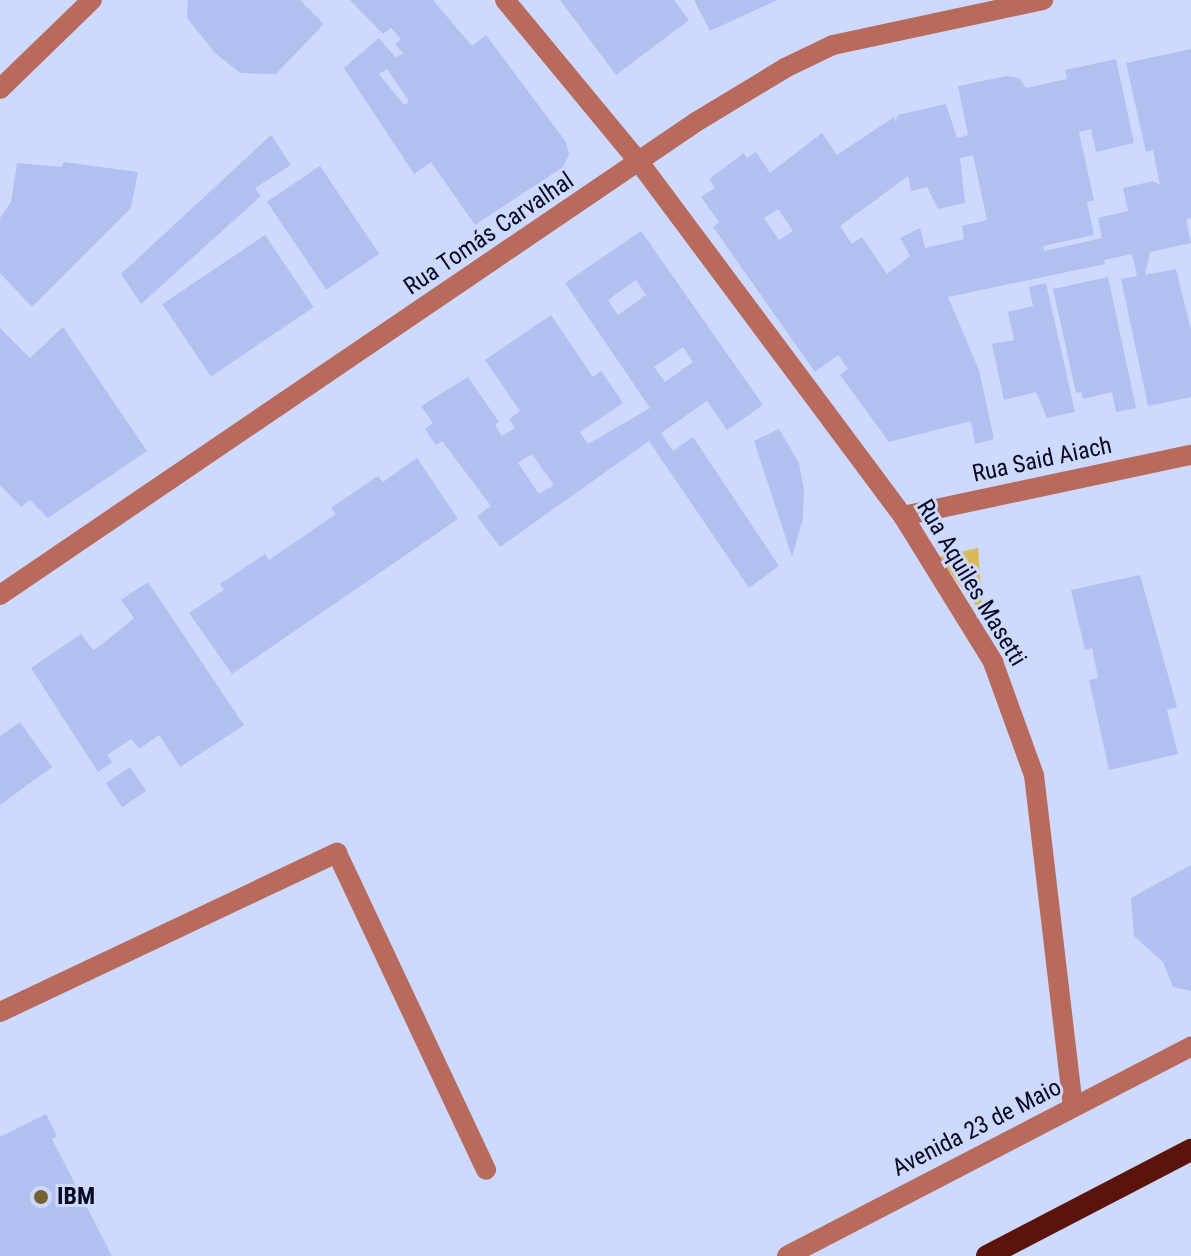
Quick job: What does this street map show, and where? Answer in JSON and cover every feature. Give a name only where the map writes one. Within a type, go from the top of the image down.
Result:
[{"type":"highway","points":[[987,1256],[1191,1150]]},
{"type":"street","points":[[0,89],[92,0]]},
{"type":"street","name":"Rua Aquiles Masetti","points":[[505,0],[639,162],[903,516],[993,662],[1020,727],[1034,775],[1073,1107]]},
{"type":"street","name":"Rua Tomás Carvalhal","points":[[0,595],[709,114],[833,45],[1043,0]]},
{"type":"street","name":"Rua Said Aiach","points":[[903,516],[1191,455]]},
{"type":"street","points":[[0,1012],[337,853],[486,1170]]},
{"type":"street","name":"Avenida 23 de Maio","points":[[787,1256],[1191,1047]]},
{"type":"shaded area","points":[[978,548],[983,615],[938,557]]},
{"type":"building","points":[[188,0],[300,0],[324,24],[276,74],[240,73],[214,52],[187,18]]},
{"type":"building","points":[[350,0],[433,0],[472,46],[486,35],[566,142],[569,155],[563,167],[475,225],[431,162],[414,174],[344,68],[379,38],[396,58],[403,53],[395,44],[401,39],[391,28],[383,34]],"holes":[[[387,69],[409,101],[404,105],[379,74]]]},
{"type":"building","points":[[560,0],[674,0],[689,20],[616,75]]},
{"type":"building","points":[[694,0],[777,0],[710,31]]},
{"type":"building","points":[[1191,49],[1191,218],[1186,219],[1191,243],[1150,252],[1145,275],[1176,269],[1191,330],[1191,397],[1148,406],[1121,279],[1137,276],[1132,254],[1104,260],[1105,264],[948,297],[979,370],[994,439],[975,444],[971,421],[889,442],[840,375],[848,369],[838,355],[815,372],[713,227],[719,222],[701,197],[715,188],[709,179],[744,153],[747,158],[756,152],[770,173],[822,133],[837,155],[894,117],[895,122],[898,115],[946,104],[957,138],[968,135],[958,86],[1007,76],[1019,78],[1026,88],[1067,79],[1065,70],[1116,59],[1134,143],[1096,152],[1091,129],[1079,132],[1094,200],[1087,202],[1094,235],[1043,246],[1044,251],[1102,238],[1098,218],[1128,211],[1123,188],[1153,181],[1160,185],[1153,150],[1146,152],[1126,63]],"holes":[[[973,155],[987,220],[962,226],[964,239],[925,248],[920,228],[900,238],[910,256],[887,274],[862,237],[852,244],[840,226],[908,176],[911,191],[927,187],[938,209],[965,203],[960,158]],[[778,209],[793,231],[779,240],[764,218]]]},
{"type":"building","points":[[271,135],[291,165],[255,188],[261,196],[141,304],[121,274]]},
{"type":"building","points":[[64,162],[138,172],[131,208],[32,307],[0,273],[0,218],[11,202],[17,163],[61,167]]},
{"type":"building","points":[[320,166],[379,254],[326,290],[267,202]]},
{"type":"building","points":[[641,231],[763,405],[727,430],[707,401],[661,433],[673,451],[693,437],[779,566],[749,588],[649,441],[500,547],[477,516],[491,506],[442,441],[436,445],[425,429],[433,423],[421,406],[468,377],[499,422],[495,425],[502,436],[515,428],[509,419],[520,411],[485,360],[551,315],[593,377],[601,371],[623,403],[580,432],[588,444],[650,408],[565,283]],"holes":[[[636,280],[646,295],[618,315],[608,300]],[[683,347],[693,362],[665,382],[654,367]],[[532,454],[554,485],[539,494],[518,463]]]},
{"type":"building","points":[[265,235],[314,307],[211,376],[162,304]]},
{"type":"building","points":[[1108,277],[1136,408],[1116,412],[1112,392],[1083,399],[1081,392],[1076,393],[1053,289]]},
{"type":"building","points":[[1046,283],[1075,412],[1047,418],[1036,392],[1004,400],[992,344],[1014,340],[1008,312],[1033,306],[1029,287]]},
{"type":"building","points":[[63,327],[147,451],[48,518],[30,500],[21,507],[0,485],[0,328],[30,358]]},
{"type":"building","points":[[779,429],[799,463],[804,491],[803,518],[792,557],[754,441]]},
{"type":"building","points":[[417,458],[458,519],[232,674],[189,613],[224,590],[220,584],[265,554],[269,560],[336,514],[331,508],[378,476],[383,482]]},
{"type":"building","points":[[1140,575],[1177,707],[1167,710],[1178,754],[1109,770],[1089,680],[1098,678],[1092,648],[1085,650],[1071,590]]},
{"type":"building","points":[[148,582],[244,725],[180,767],[159,735],[139,749],[131,739],[107,755],[112,762],[98,772],[31,668],[81,634],[93,650],[100,646],[134,618],[121,600]]},
{"type":"building","points":[[20,722],[52,767],[0,805],[0,736]]},
{"type":"building","points":[[130,767],[146,791],[122,807],[106,783]]},
{"type":"building","points":[[1191,865],[1191,991],[1173,987],[1163,962],[1134,936],[1131,898]]},
{"type":"building","name":"IBM","points":[[46,1114],[57,1136],[52,1139],[112,1256],[0,1256],[0,1137]]},
{"type":"place","name":"IBM","points":[[41,1197]]}]
